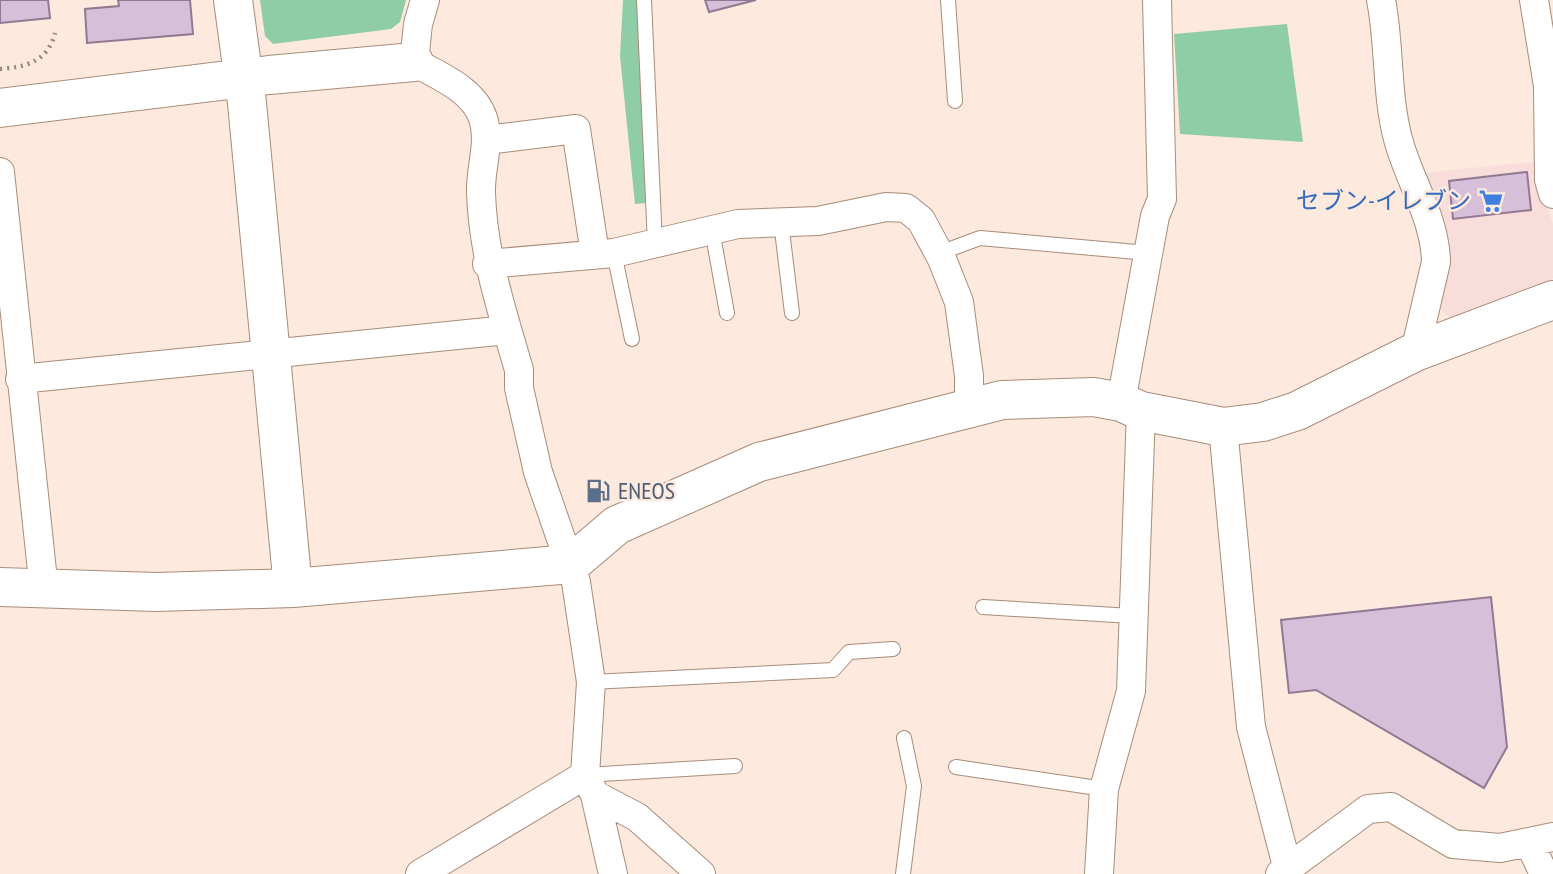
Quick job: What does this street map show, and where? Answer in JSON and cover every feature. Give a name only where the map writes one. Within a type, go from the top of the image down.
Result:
[{"type":"street","points":[[233,0],[293,588]]},
{"type":"street","points":[[414,62],[418,24],[425,0]]},
{"type":"street","points":[[1098,874],[1104,789],[1131,691],[1131,407],[1148,253],[1154,216],[1162,199],[1157,0]]},
{"type":"street","points":[[1534,0],[1550,86],[1549,180],[1553,194]]},
{"type":"street","points":[[1387,1],[1398,139],[1432,228],[1436,247],[1436,262],[1415,352]]},
{"type":"street","points":[[0,108],[243,78],[414,62],[465,92],[482,117],[486,140],[481,190],[487,264],[519,370],[519,388],[538,472],[571,565],[591,682],[590,785],[613,874]]},
{"type":"street","points":[[486,140],[576,129],[605,254]]},
{"type":"street","points":[[0,172],[44,590]]},
{"type":"street","points":[[487,264],[605,254],[738,225],[818,220],[886,207],[906,208],[920,220],[942,259],[959,302],[969,376],[969,409]]},
{"type":"street","points":[[0,587],[156,592],[293,588],[571,565],[617,525],[759,461],[1002,400],[1094,397],[1223,427],[1263,422],[1297,411],[1415,352],[1553,300]]},
{"type":"street","points":[[20,379],[507,330]]},
{"type":"street","points":[[1223,427],[1251,727],[1286,872],[1368,809],[1391,807],[1453,844],[1500,848],[1541,839],[1544,874]]},
{"type":"street","points":[[420,874],[590,785]]},
{"type":"street","points":[[590,785],[637,817],[701,874]]},
{"type":"lane","points":[[644,0],[655,244]]},
{"type":"lane","points":[[947,0],[956,101]]},
{"type":"lane","points":[[781,222],[792,313]]},
{"type":"lane","points":[[712,230],[727,313]]},
{"type":"lane","points":[[953,248],[980,238],[1148,253]]},
{"type":"lane","points":[[605,254],[632,340]]},
{"type":"lane","points":[[983,607],[1132,616]]},
{"type":"lane","points":[[591,682],[833,670],[849,652],[893,649]]},
{"type":"lane","points":[[903,874],[914,786],[904,738]]},
{"type":"lane","points":[[590,785],[735,766]]},
{"type":"lane","points":[[956,767],[1104,789]]},
{"type":"path","points":[[0,69],[35,63],[51,48],[55,33]]},
{"type":"shaded area","points":[[1541,161],[1541,186],[1553,225],[1553,278],[1545,288],[1454,322],[1434,304],[1423,173]]},
{"type":"green space","points":[[260,0],[406,0],[400,22],[391,29],[273,44],[265,36]]},
{"type":"green space","points":[[623,0],[637,0],[646,203],[635,204],[620,56]]},
{"type":"green space","points":[[1287,24],[1303,142],[1180,134],[1174,34]]},
{"type":"building","points":[[0,0],[48,0],[50,18],[0,23]]},
{"type":"building","points":[[118,0],[190,0],[193,34],[87,43],[85,9],[119,6]]},
{"type":"building","points":[[705,0],[756,0],[709,12]]},
{"type":"building","points":[[1527,172],[1531,210],[1453,219],[1449,181]]},
{"type":"building","points":[[1491,597],[1507,747],[1484,788],[1316,690],[1289,693],[1281,620]]},
{"type":"place","name":"セブン-イレブン","points":[[1491,201]]},
{"type":"place","name":"ENEOS","points":[[598,491]]}]
